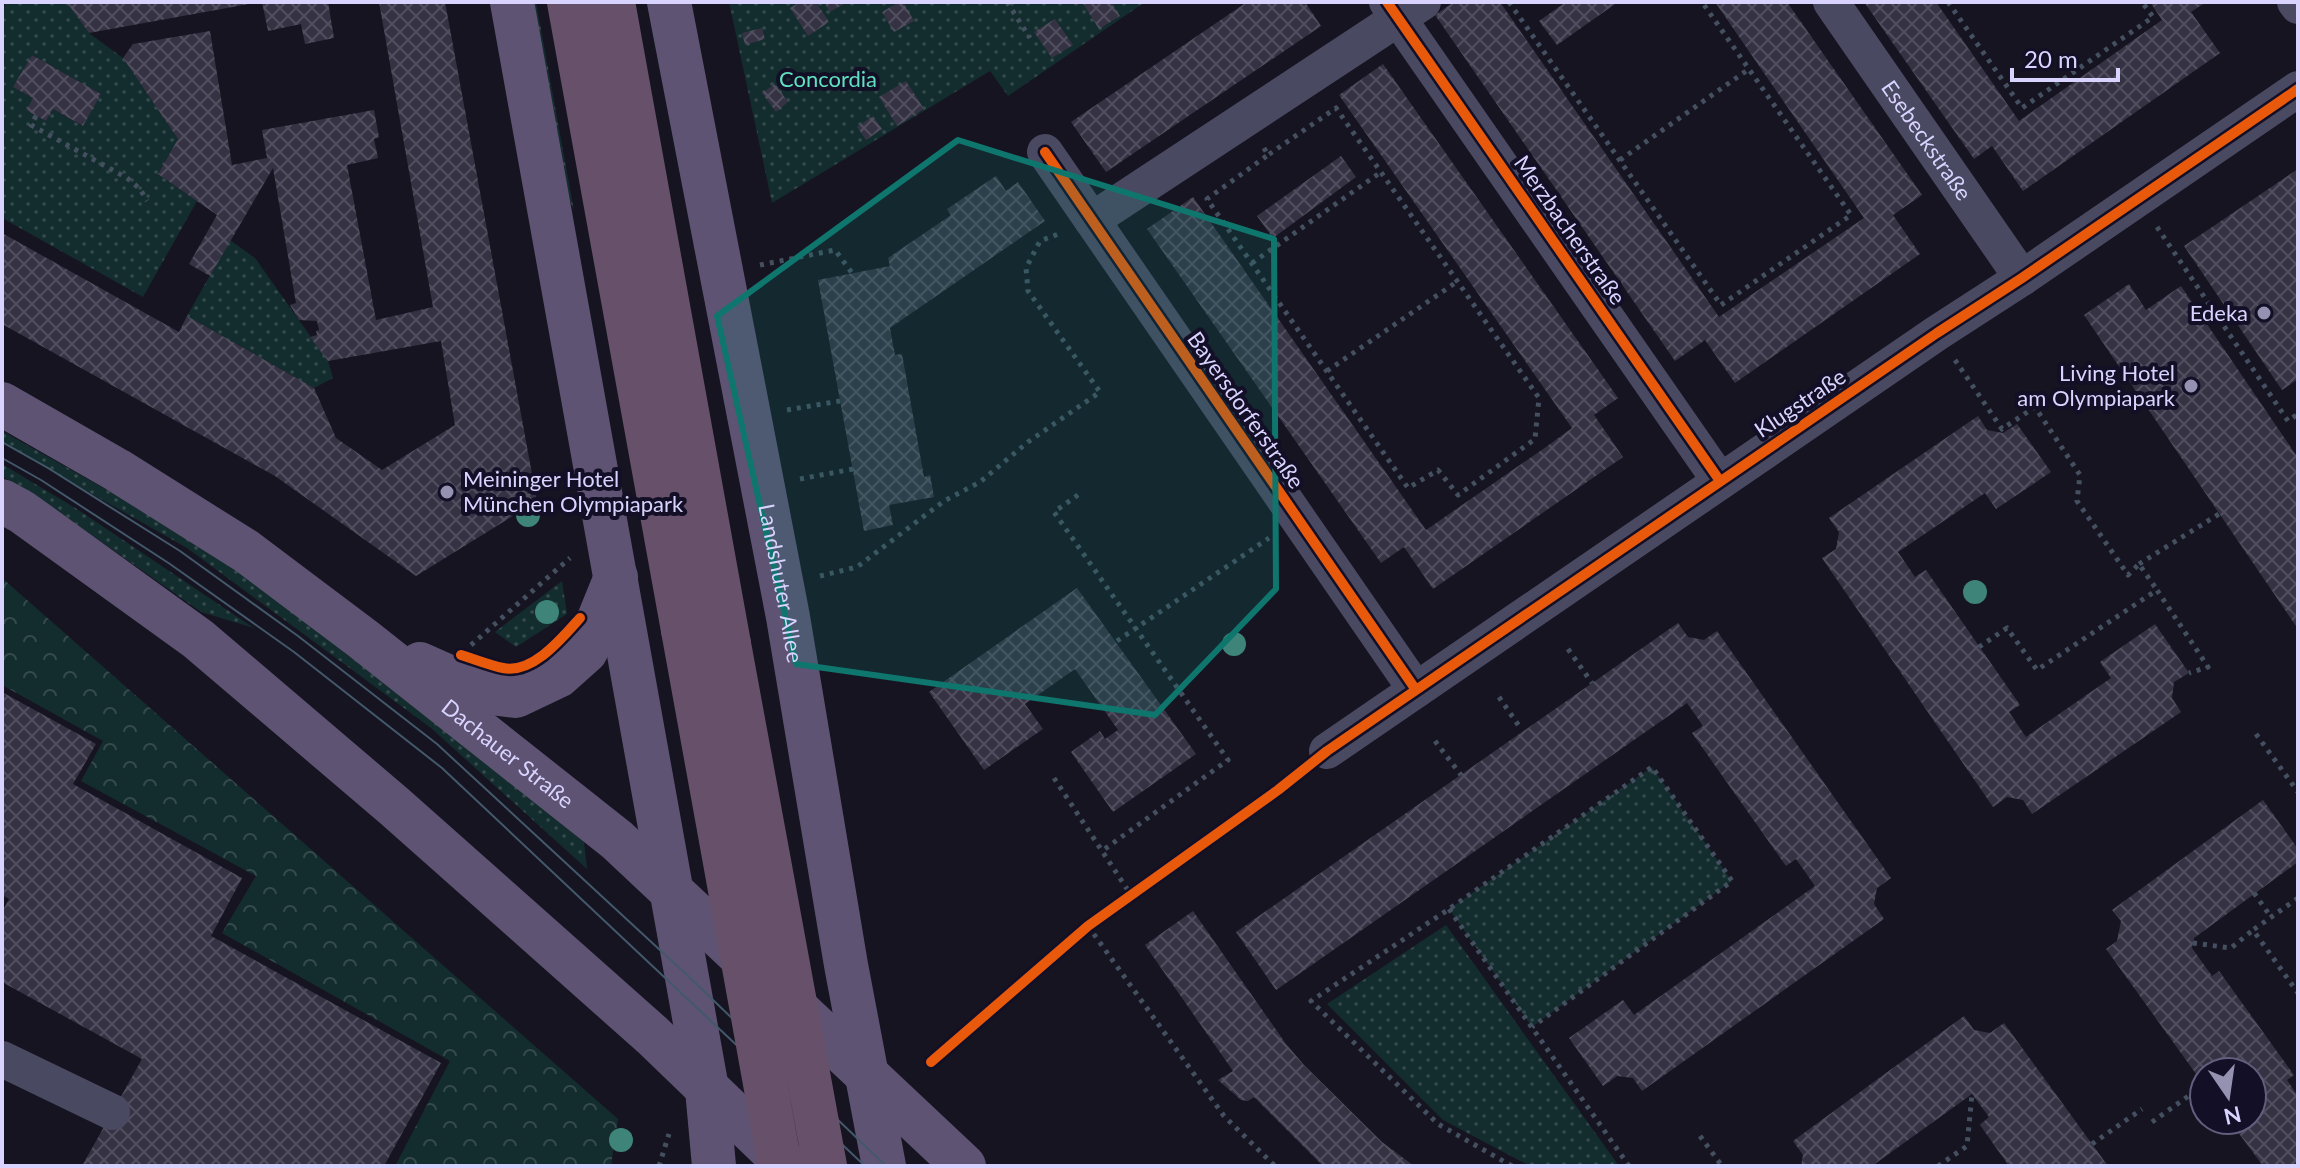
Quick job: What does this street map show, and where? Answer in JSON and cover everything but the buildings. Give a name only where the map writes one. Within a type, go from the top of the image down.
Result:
[{"type":"highway","points":[[569,2],[780,1166]]},
{"type":"highway","points":[[613,2],[825,1166]]},
{"type":"main road","points":[[512,2],[707,1089],[714,1166]]},
{"type":"main road","name":"Landshuter Allee","points":[[669,2],[788,617],[884,1166]]},
{"type":"main road","name":"Dachauer Straße","points":[[2,404],[117,470],[246,551],[363,639],[617,840],[964,1166]]},
{"type":"main road","points":[[2,501],[22,512],[198,639],[394,806],[629,1014],[788,1166]]},
{"type":"main road","points":[[363,639],[483,692],[516,696],[558,676],[586,651],[616,577]]},
{"type":"main road","points":[[707,1089],[866,1075]]},
{"type":"street","name":"Esebeckstraße","points":[[1831,2],[2022,278]]},
{"type":"street","points":[[1092,220],[1245,122],[1403,7]]},
{"type":"street","name":"Merzbacherstraße","points":[[1403,7],[1720,481]]},
{"type":"street","name":"Klugstraße","points":[[1327,751],[2298,89]]},
{"type":"street","name":"Bayersdorferstraße","points":[[1045,152],[1416,690]]},
{"type":"street","points":[[2,1059],[112,1112]]},
{"type":"path","points":[[1007,2],[1030,38]]},
{"type":"path","points":[[1509,2],[1721,305],[1851,215],[1702,2]]},
{"type":"path","points":[[1948,2],[2022,108],[2153,17],[2142,2]]},
{"type":"path","points":[[1620,160],[1749,69]]},
{"type":"path","points":[[1336,108],[1381,172],[1539,398],[1535,439],[1458,495],[1438,470],[1408,488],[1207,199],[1336,108]]},
{"type":"path","points":[[36,116],[31,125],[127,178],[140,189],[147,201]]},
{"type":"path","points":[[1245,122],[1268,155]]},
{"type":"path","points":[[1252,263],[1381,172]]},
{"type":"path","points":[[2138,200],[2288,421],[2298,414]]},
{"type":"path","points":[[819,576],[857,567],[944,501],[980,482],[1028,442],[1100,392],[1028,291],[1026,268],[1040,241],[1092,220]]},
{"type":"path","points":[[760,265],[835,250],[852,273]]},
{"type":"path","points":[[1327,372],[1458,281]]},
{"type":"path","points":[[1937,333],[2002,429],[2035,407],[2080,475],[2077,501],[2128,575],[2139,564],[2219,514]]},
{"type":"path","points":[[787,410],[840,401]]},
{"type":"path","points":[[800,479],[853,469]]},
{"type":"path","points":[[1078,495],[1054,512],[1228,760],[1102,851]]},
{"type":"path","points":[[1117,641],[1297,519]]},
{"type":"path","points":[[461,655],[570,558]]},
{"type":"path","points":[[2139,564],[2208,667],[2189,673]]},
{"type":"path","points":[[1979,647],[2007,628],[2037,670],[2157,590]]},
{"type":"path","points":[[1568,649],[1592,683]]},
{"type":"path","points":[[1499,697],[1521,729]]},
{"type":"path","points":[[2256,734],[2298,792]]},
{"type":"path","points":[[1435,741],[1461,775]]},
{"type":"path","points":[[1512,1166],[1438,1124],[1311,1001],[1652,767],[1732,881],[1532,1027]]},
{"type":"path","points":[[1054,778],[1131,895]]},
{"type":"path","points":[[2254,893],[2271,917]]},
{"type":"path","points":[[2193,943],[2231,948],[2298,898]]},
{"type":"path","points":[[1449,909],[1629,1166]]},
{"type":"path","points":[[1088,926],[1224,1116],[1275,1166]]},
{"type":"path","points":[[2253,930],[2298,993]]},
{"type":"path","points":[[1941,1165],[1967,1146],[1972,1094]]},
{"type":"path","points":[[2152,1122],[2188,1096]]},
{"type":"path","points":[[2092,1144],[2142,1109]]},
{"type":"path","points":[[659,1166],[669,1134]]},
{"type":"path","points":[[1700,1136],[1722,1166]]},
{"type":"highlighted area","points":[[958,140],[1274,239],[1276,589],[1155,715],[796,664],[717,316]]},
{"type":"green space","points":[[7,2],[67,2],[89,33],[123,58],[178,139],[158,174],[197,201],[143,297],[2,218],[2,11]],"holes":[[[32,55],[101,94],[82,126],[53,109],[46,121],[26,110],[33,98],[14,87]]]},
{"type":"green space","points":[[525,2],[536,2],[574,211],[554,159]]},
{"type":"green space","name":"Concordia","points":[[729,2],[1145,2],[1008,96],[990,71],[772,203]]},
{"type":"green space","points":[[230,240],[255,258],[328,361],[333,378],[314,388],[187,316]]},
{"type":"green space","points":[[2,431],[196,540],[345,646],[584,842],[587,869],[431,728],[187,548],[2,443]]},
{"type":"green space","points":[[2,464],[77,509],[254,628],[201,612],[2,476]]},
{"type":"green space","points":[[2,578],[618,1119],[611,1166],[395,1166],[450,1061],[222,933],[256,876],[81,781],[103,741],[2,685]]},
{"type":"green space","points":[[562,581],[567,614],[516,647],[495,632]]},
{"type":"green space","points":[[1652,767],[1732,881],[1532,1027],[1449,909]]},
{"type":"green space","points":[[1446,925],[1619,1166],[1530,1166],[1443,1120],[1327,1004]]},
{"type":"tram line","points":[[2,442],[180,551],[298,636],[437,744],[687,975],[886,1166]]},
{"type":"tram line","points":[[2,458],[170,564],[294,652],[442,768],[865,1166]]},
{"type":"cycle path","points":[[1387,2],[1720,481]]},
{"type":"cycle path","points":[[931,1062],[1088,926],[1278,790],[1327,751],[2298,89]]},
{"type":"cycle path","points":[[1045,152],[1416,690]]},
{"type":"cycle path","points":[[461,655],[503,668],[525,666],[546,653],[580,618]]},
{"type":"place","name":"Edeka","points":[[2264,313]]},
{"type":"place","name":"Living Hotel am Olympiapark","points":[[2191,386]]},
{"type":"place","name":"Meininger Hotel München Olympiapark","points":[[447,492]]}]
